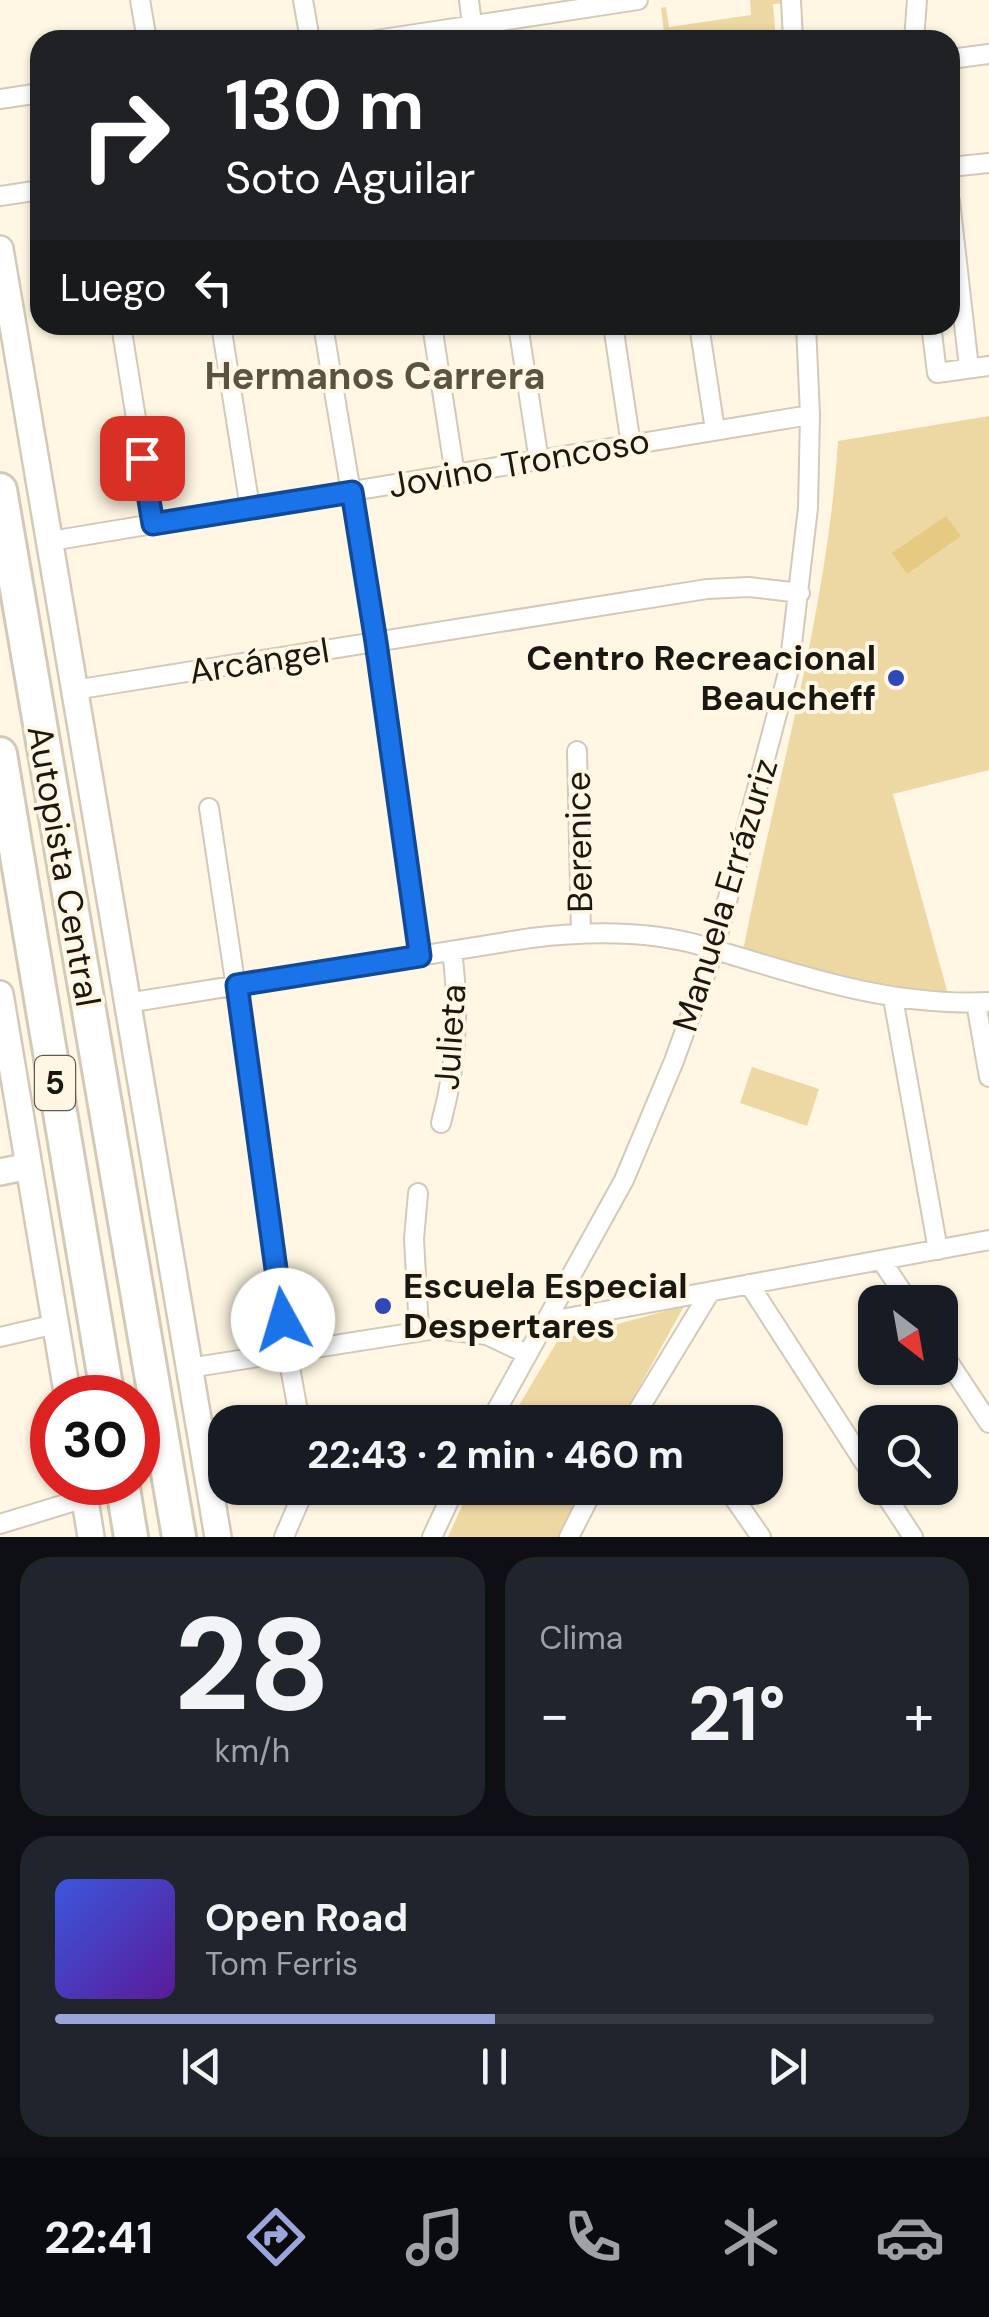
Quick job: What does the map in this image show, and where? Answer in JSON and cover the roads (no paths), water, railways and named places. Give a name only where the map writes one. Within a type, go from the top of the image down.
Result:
[{"type":"highway","name":"Autopista Central","points":[[0,490],[179,1537]]},
{"type":"highway","name":"Autopista Central","points":[[0,754],[104,1375]]},
{"type":"highway","points":[[126,1505],[131,1537]]},
{"type":"main road","points":[[0,249],[218,1537]]},
{"type":"main road","points":[[0,994],[5,1053],[29,1166],[64,1375]]},
{"type":"main road","points":[[0,1172],[29,1166]]},
{"type":"main road","points":[[86,1505],[91,1537]]},
{"type":"street","points":[[140,0],[145,30]]},
{"type":"street","points":[[303,0],[308,30]]},
{"type":"street","points":[[469,0],[472,25]]},
{"type":"street","points":[[440,30],[634,0]]},
{"type":"street","points":[[791,0],[792,30]]},
{"type":"street","points":[[915,30],[917,0]]},
{"type":"street","points":[[960,58],[989,54]]},
{"type":"street","points":[[0,99],[30,94]]},
{"type":"street","points":[[960,166],[989,163]]},
{"type":"street","points":[[0,196],[30,192]]},
{"type":"street","points":[[960,289],[969,368]]},
{"type":"street","points":[[123,335],[153,524]]},
{"type":"street","points":[[223,335],[250,508]]},
{"type":"street","name":"Julieta","points":[[324,335],[376,642],[420,956]]},
{"type":"street","points":[[434,335],[456,474]]},
{"type":"street","points":[[520,335],[539,461]]},
{"type":"street","points":[[614,335],[631,445]]},
{"type":"street","points":[[701,335],[715,430]]},
{"type":"street","name":"Manuela Errázuriz","points":[[500,1405],[624,1180],[714,950],[782,701],[800,593],[808,508],[806,335]]},
{"type":"street","points":[[933,335],[937,373],[989,366]]},
{"type":"street","name":"Jovino Troncoso","points":[[51,541],[810,415]]},
{"type":"street","name":"Arcángel","points":[[74,690],[707,589],[749,587],[800,593]]},
{"type":"street","name":"Berenice","points":[[577,751],[581,934]]},
{"type":"street","points":[[209,808],[297,1405]]},
{"type":"street","points":[[127,1002],[581,934],[641,936],[714,950],[893,998],[982,1002],[989,1077]]},
{"type":"street","name":"Julieta","points":[[440,1123],[456,1043],[452,951]]},
{"type":"street","points":[[893,998],[938,1250]]},
{"type":"street","points":[[418,1193],[414,1239],[419,1330]]},
{"type":"street","points":[[545,1322],[989,1240]]},
{"type":"street","points":[[881,1260],[898,1285]]},
{"type":"street","points":[[748,1284],[858,1453]]},
{"type":"street","points":[[641,1405],[710,1292]]},
{"type":"street","points":[[0,1338],[56,1324]]},
{"type":"street","points":[[189,1368],[419,1330],[470,1331],[528,1354]]},
{"type":"street","points":[[958,1377],[989,1424]]},
{"type":"street","points":[[0,1524],[46,1505]]},
{"type":"street","points":[[284,1537],[298,1505]]},
{"type":"street","points":[[432,1537],[447,1505]]},
{"type":"street","points":[[569,1537],[585,1505]]},
{"type":"street","points":[[739,1505],[761,1537]]},
{"type":"street","points":[[892,1505],[913,1537]]},
{"type":"place","name":"Centro Recreacional Beaucheff","points":[[896,678]]},
{"type":"place","name":"Escuela Especial Despertares","points":[[383,1306]]},
{"type":"district","name":"Hermanos Carrera","points":[[375,376]]}]
